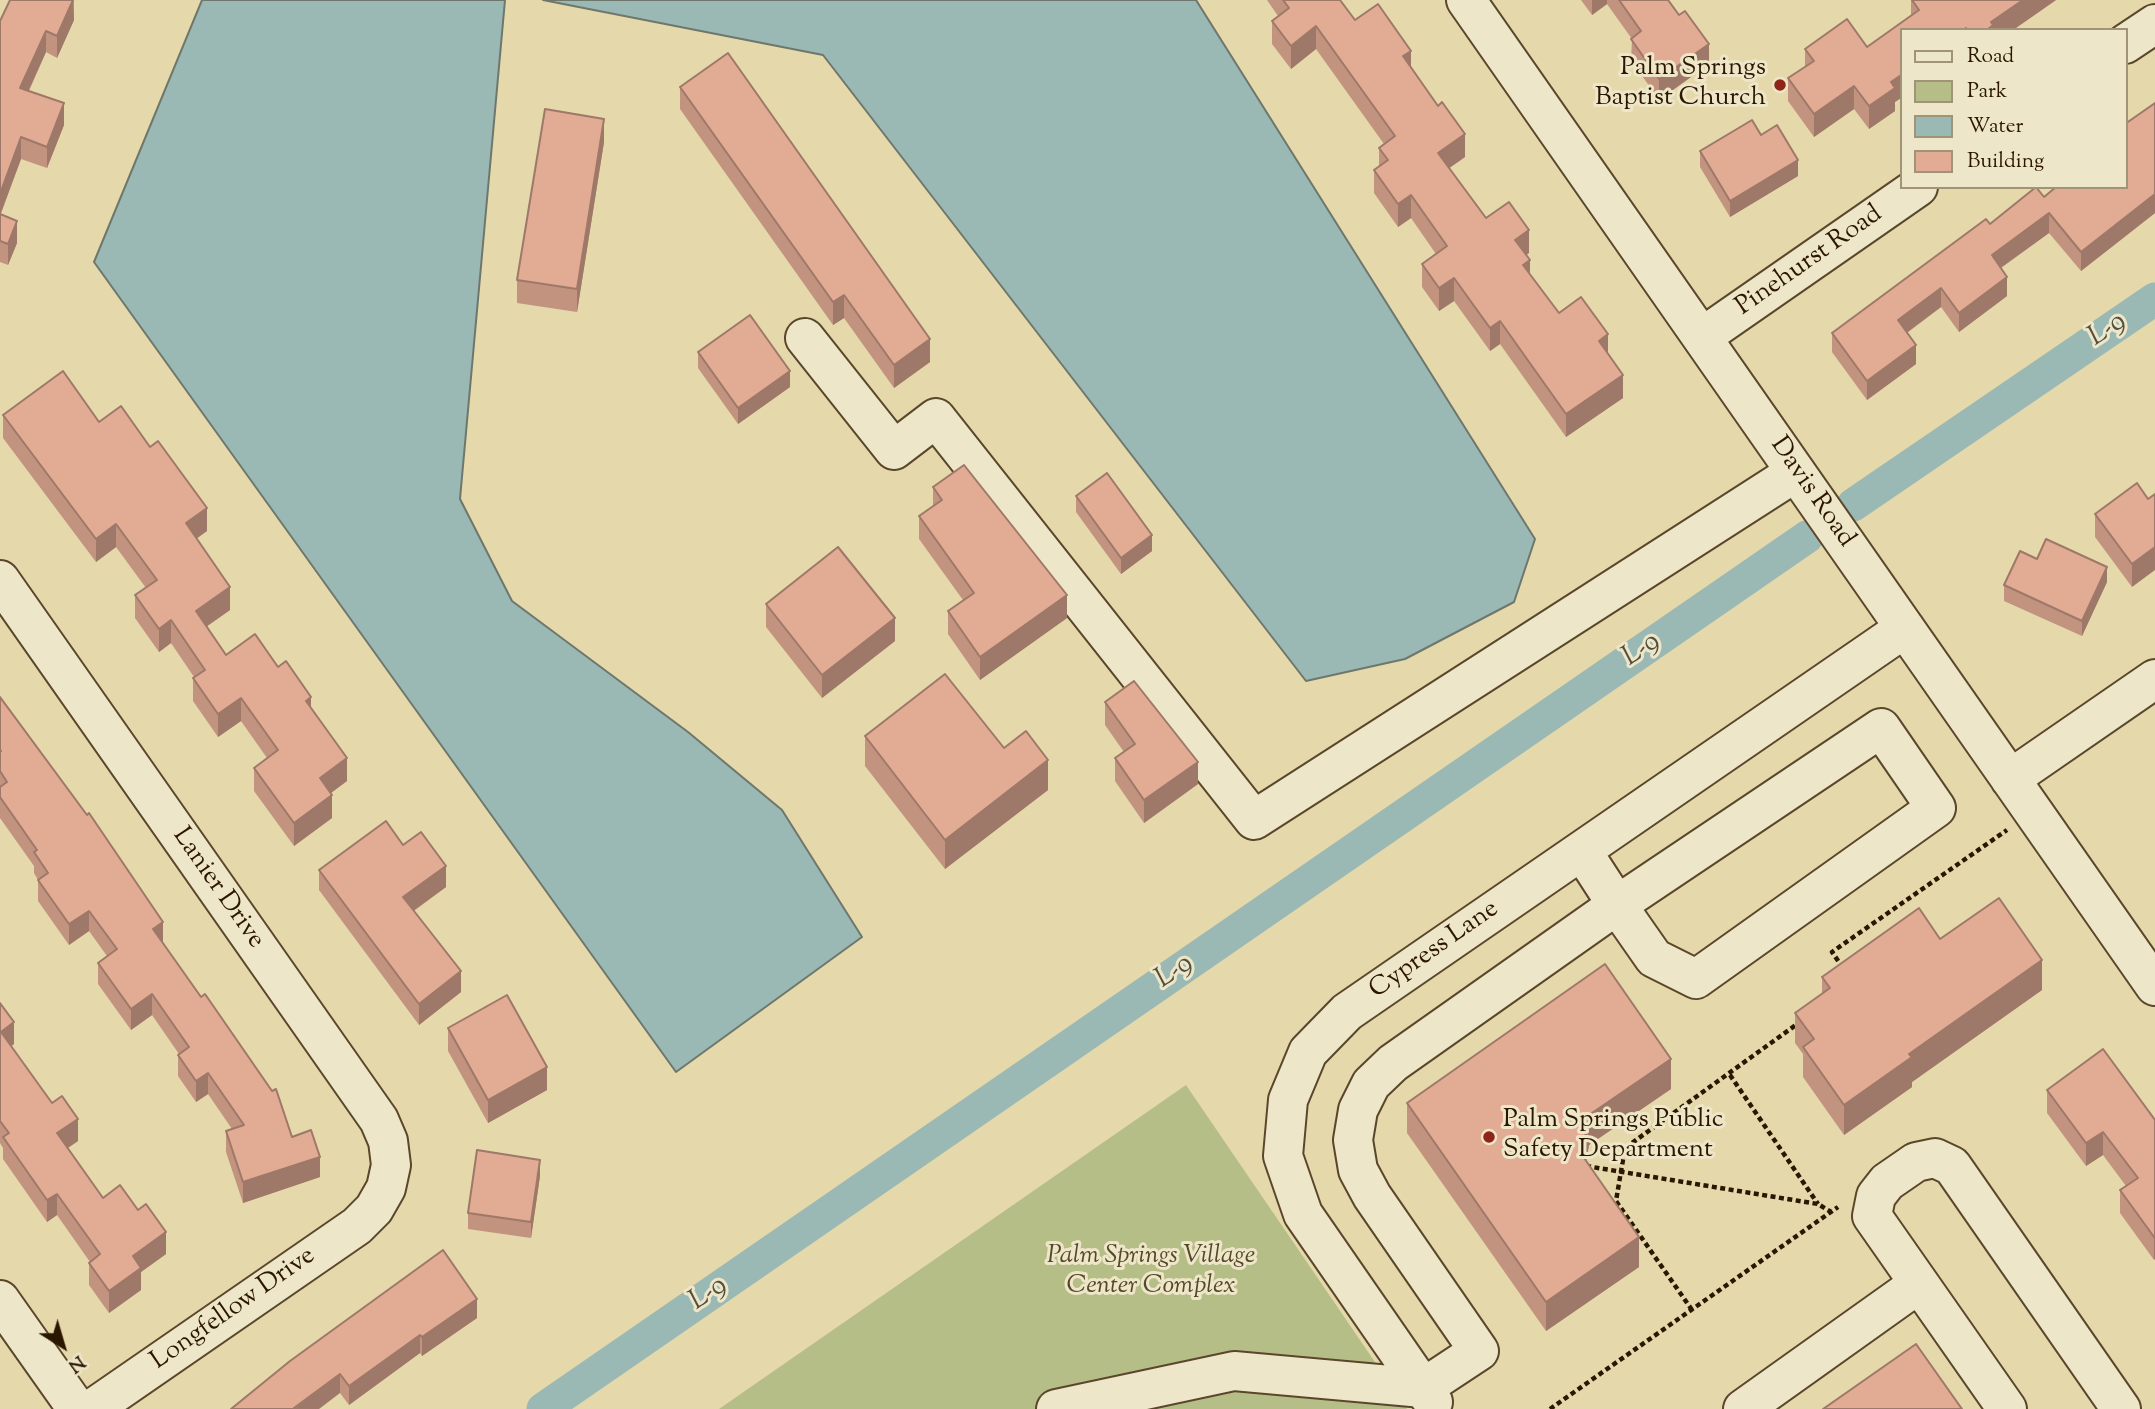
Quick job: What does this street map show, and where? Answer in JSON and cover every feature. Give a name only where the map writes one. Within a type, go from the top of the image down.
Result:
[{"type":"street","name":"Davis Road","points":[[1466,0],[2155,986]]},
{"type":"street","points":[[2127,43],[2155,23]]},
{"type":"street","name":"Pinehurst Road","points":[[1702,337],[1916,189]]},
{"type":"street","points":[[805,338],[894,450],[936,418],[1254,820],[1796,472]]},
{"type":"street","name":"Lanier Drive","points":[[0,580],[379,1120],[388,1141],[391,1165],[386,1188],[374,1209]]},
{"type":"street","name":"Cypress Lane","points":[[1430,1399],[1303,1214],[1283,1156],[1288,1100],[1308,1052],[1347,1012],[1905,628]]},
{"type":"street","points":[[2010,779],[2155,679]]},
{"type":"street","points":[[1056,1409],[1234,1371],[1430,1399],[1479,1351],[1372,1196],[1358,1170],[1353,1140],[1357,1110],[1371,1084],[1393,1063],[1617,905],[1881,728],[1936,808],[1696,979],[1654,958],[1617,905],[1582,850]]},
{"type":"street","points":[[2007,1409],[1917,1285],[1872,1216],[1876,1196],[1887,1182],[1916,1162],[1935,1158],[1952,1166],[2121,1409]]},
{"type":"street","name":"Longfellow Drive","points":[[92,1409],[357,1226],[374,1209]]},
{"type":"street","points":[[1743,1409],[1917,1285]]},
{"type":"street","points":[[0,1300],[77,1409]]},
{"type":"path","points":[[1847,973],[1832,952],[2033,812]]},
{"type":"path","points":[[1692,1310],[1616,1201],[1625,1149],[1802,1020]]},
{"type":"path","points":[[1730,1075],[1818,1204]]},
{"type":"path","points":[[1586,1166],[1818,1204],[1831,1212]]},
{"type":"path","points":[[1550,1409],[1846,1201],[1872,1216]]},
{"type":"green space","name":"Palm Springs Village Center Complex","points":[[1186,1085],[1407,1409],[719,1409]]},
{"type":"water","points":[[202,0],[505,0],[460,499],[512,601],[688,732],[782,810],[862,937],[676,1072],[94,262]]},
{"type":"water","points":[[543,0],[1196,0],[1535,539],[1514,602],[1405,659],[1306,681],[823,55]]},
{"type":"building","points":[[10,0],[73,0],[57,36],[46,31],[20,88],[64,103],[47,147],[21,137],[0,194],[0,21]]},
{"type":"building","points":[[1283,0],[1340,0],[1355,20],[1378,4],[1411,51],[1403,56],[1438,106],[1442,102],[1465,134],[1438,153],[1486,218],[1509,202],[1529,230],[1515,240],[1530,260],[1523,265],[1559,313],[1581,297],[1608,334],[1599,341],[1623,375],[1566,414],[1500,321],[1490,328],[1454,278],[1439,288],[1422,264],[1447,246],[1411,195],[1398,204],[1374,170],[1388,160],[1379,148],[1395,136],[1316,26],[1291,46],[1272,21],[1289,8]]},
{"type":"building","points":[[1619,0],[1668,0],[1679,15],[1685,11],[1709,44],[1659,79],[1631,39],[1641,31]]},
{"type":"building","points":[[1912,0],[2023,0],[1991,22],[1993,25],[1989,28],[1899,28],[1899,76],[1891,82],[1895,88],[1869,106],[1854,86],[1814,114],[1788,78],[1814,61],[1805,49],[1847,19],[1867,47],[1919,10]]},
{"type":"building","points":[[728,53],[930,339],[894,365],[844,295],[833,302],[680,87]]},
{"type":"building","points":[[2155,103],[2155,194],[2081,252],[2049,213],[1992,255],[2007,277],[1959,313],[1941,288],[1898,320],[1916,345],[1867,381],[1832,333],[1986,219],[1990,224],[2034,189],[2038,189],[2044,197],[2054,189],[2127,189],[2127,123]]},
{"type":"building","points":[[545,109],[604,119],[577,289],[517,280]]},
{"type":"building","points":[[1752,120],[1761,135],[1777,125],[1798,160],[1730,201],[1700,151]]},
{"type":"building","points":[[0,214],[17,221],[8,244],[0,241]]},
{"type":"building","points":[[750,315],[790,371],[738,408],[698,352]]},
{"type":"building","points":[[63,371],[99,422],[121,406],[150,447],[158,441],[207,508],[186,523],[230,587],[196,611],[226,655],[255,634],[278,667],[286,661],[311,697],[306,701],[347,758],[320,778],[332,795],[294,823],[254,768],[278,750],[241,698],[218,714],[193,678],[205,670],[171,620],[159,629],[135,595],[157,580],[116,524],[96,539],[3,415]]},
{"type":"building","points":[[964,465],[1067,595],[980,657],[948,611],[974,593],[919,516],[942,500],[933,487]]},
{"type":"building","points":[[1107,473],[1152,535],[1121,558],[1076,496]]},
{"type":"building","points":[[2137,483],[2148,499],[2155,494],[2155,547],[2132,564],[2095,514]]},
{"type":"building","points":[[2046,539],[2107,567],[2082,621],[2004,585],[2020,551],[2037,559]]},
{"type":"building","points":[[838,547],[895,618],[822,675],[766,604]]},
{"type":"building","points":[[945,674],[1004,748],[1026,731],[1048,760],[945,840],[865,736]]},
{"type":"building","points":[[1134,681],[1198,762],[1144,800],[1115,758],[1135,744],[1105,702]]},
{"type":"building","points":[[0,697],[87,815],[89,813],[163,922],[153,929],[201,997],[205,994],[272,1091],[276,1089],[292,1137],[311,1130],[320,1157],[243,1182],[226,1131],[244,1125],[208,1073],[196,1081],[178,1055],[189,1047],[152,994],[131,1009],[98,963],[117,949],[89,911],[69,924],[38,880],[48,873],[34,852],[37,850],[0,797],[0,787],[7,782],[0,771]]},
{"type":"building","points":[[386,821],[403,845],[421,832],[446,866],[403,897],[461,971],[419,1004],[319,870]]},
{"type":"building","points":[[1999,898],[2042,960],[1909,1054],[1912,1057],[1844,1105],[1803,1047],[1814,1039],[1795,1013],[1830,988],[1822,977],[1919,908],[1940,939]]},
{"type":"building","points":[[1605,964],[1671,1059],[1589,1115],[1585,1136],[1582,1155],[1639,1237],[1546,1302],[1407,1103]]},
{"type":"building","points":[[507,995],[547,1067],[488,1100],[448,1028]]},
{"type":"building","points":[[0,1003],[14,1022],[1,1032],[52,1103],[62,1096],[78,1119],[57,1133],[103,1198],[120,1185],[138,1210],[146,1204],[166,1232],[133,1256],[141,1268],[109,1291],[89,1263],[100,1254],[57,1194],[47,1200],[3,1137],[9,1133],[0,1121]]},
{"type":"building","points":[[2103,1049],[2155,1120],[2154,1237],[2120,1190],[2138,1178],[2103,1132],[2086,1143],[2047,1090]]},
{"type":"building","points":[[477,1150],[540,1160],[531,1222],[468,1213]]},
{"type":"building","points":[[443,1250],[477,1299],[422,1337],[420,1335],[349,1386],[340,1374],[295,1409],[231,1409],[290,1361]]},
{"type":"building","points":[[1916,1344],[1962,1409],[1823,1409]]},
{"type":"waterway","name":"L-9","points":[[1853,505],[2155,299]]},
{"type":"waterway","name":"L-9","points":[[543,1409],[1807,537]]},
{"type":"place","name":"Palm Springs Baptist Church","points":[[1780,85]]},
{"type":"place","name":"Palm Springs Public Safety Department","points":[[1489,1137]]}]
